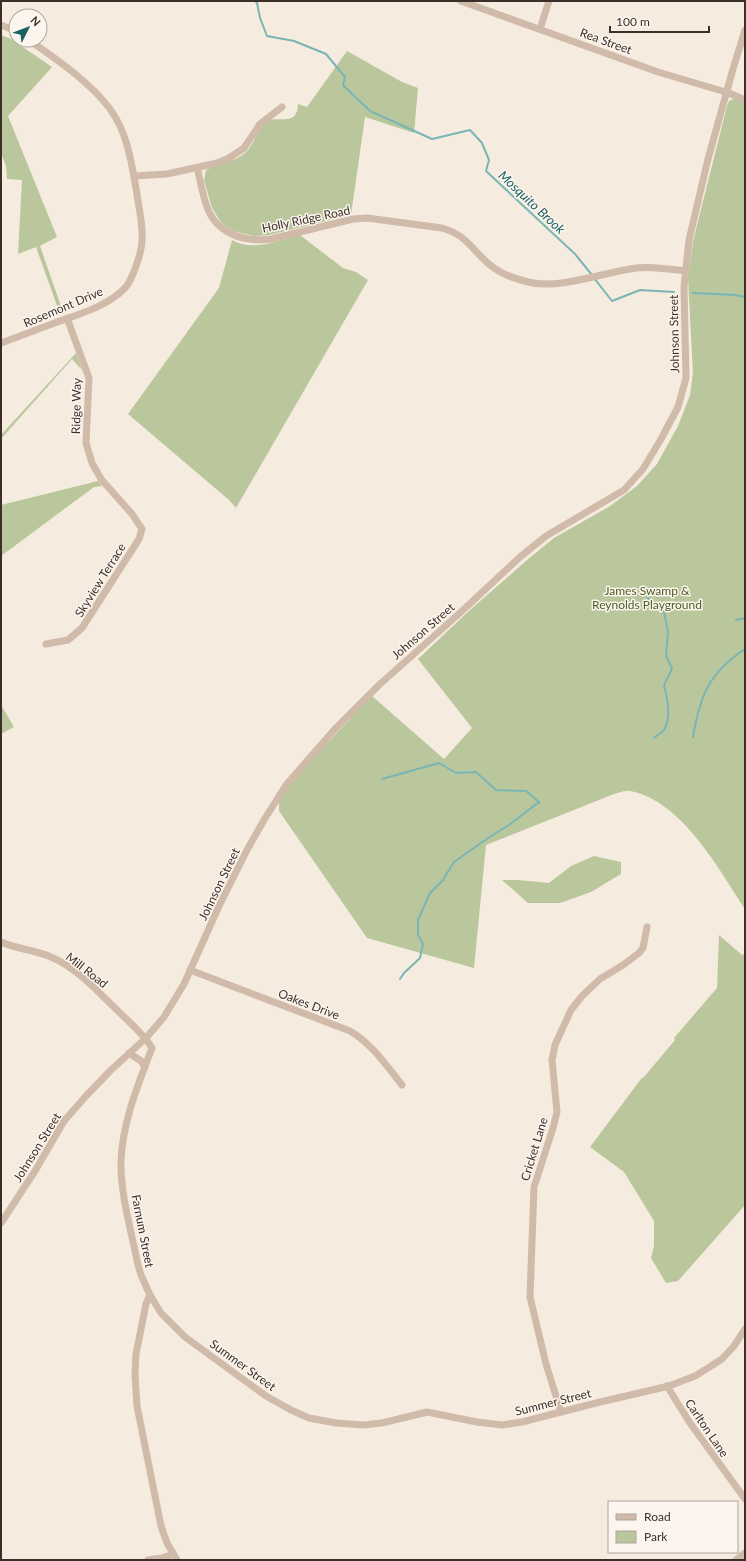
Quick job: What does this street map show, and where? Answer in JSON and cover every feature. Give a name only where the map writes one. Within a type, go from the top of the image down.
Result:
[{"type":"street","name":"Rea Street","points":[[461,1],[658,72],[726,92],[745,100]]},
{"type":"street","points":[[540,29],[549,1]]},
{"type":"street","name":"Johnson Street","points":[[1,1223],[35,1171],[64,1121],[86,1096],[146,1038],[164,1017],[184,984],[219,906],[264,820],[286,784],[334,730],[379,685],[520,557],[546,536],[624,490],[643,469],[678,407],[686,378],[684,301],[685,271],[694,214],[726,92],[745,30]]},
{"type":"street","name":"Rosemont Drive","points":[[1,343],[67,318],[111,299],[126,287],[140,252],[142,240],[140,212],[134,176],[124,134],[111,110],[91,88],[39,48]]},
{"type":"street","points":[[134,176],[167,174],[197,168],[217,163],[237,154],[244,148],[260,124],[282,107]]},
{"type":"street","name":"Holly Ridge Road","points":[[197,168],[209,212],[222,228],[239,237],[260,240],[271,239],[340,221],[367,218],[442,228],[450,231],[465,239],[490,265],[517,280],[530,283],[553,283],[638,267],[685,271]]},
{"type":"street","name":"Ridge Way","points":[[67,318],[89,378],[86,442],[92,463],[101,479],[132,514],[142,529]]},
{"type":"street","name":"Skyview Terrace","points":[[46,644],[68,640],[82,628],[139,539],[142,529]]},
{"type":"street","name":"Cricket Lane","points":[[561,1412],[546,1364],[530,1297],[534,1187],[557,1112],[552,1060],[555,1045],[572,1010],[582,996],[600,979],[639,953],[643,948],[647,927]]},
{"type":"street","name":"Mill Road","points":[[1,942],[51,957],[64,964],[84,980],[146,1038]]},
{"type":"street","name":"Oakes Drive","points":[[190,970],[350,1031],[378,1054],[402,1085]]},
{"type":"street","name":"Farnum Street","points":[[146,1038],[152,1048],[126,1125],[121,1163],[125,1196],[138,1265],[141,1276],[150,1295]]},
{"type":"street","points":[[129,1053],[138,1058],[145,1067]]},
{"type":"street","points":[[148,1560],[175,1557],[161,1526],[137,1406],[136,1354],[146,1304],[150,1295]]},
{"type":"street","name":"Summer Street","points":[[150,1295],[169,1322],[190,1341],[266,1396],[309,1418],[336,1423],[363,1425],[382,1423],[427,1412],[477,1422],[502,1424],[522,1422],[667,1386],[695,1376],[722,1359],[745,1329]]},
{"type":"street","name":"Carlton Lane","points":[[667,1386],[690,1424],[745,1499]]},
{"type":"street","points":[[736,1560],[745,1553]]},
{"type":"green space","points":[[1,35],[8,38],[8,48],[24,48],[52,67],[8,116],[57,237],[40,246],[63,312],[60,314],[36,247],[18,254],[22,180],[7,179],[6,166],[1,153]]},
{"type":"green space","points":[[347,51],[402,82],[418,88],[414,133],[365,117],[351,215],[269,235],[254,236],[233,231],[225,226],[212,208],[204,180],[206,170],[236,159],[245,153],[261,127],[268,121],[291,118],[297,111],[298,104],[307,107]]},
{"type":"green space","name":"James Swamp & Reynolds Playground","points":[[735,98],[745,104],[745,909],[697,838],[682,822],[666,808],[649,797],[628,791],[609,796],[486,845],[474,968],[367,938],[279,811],[279,799],[288,784],[372,696],[444,759],[472,728],[418,659],[471,609],[527,560],[554,538],[610,506],[637,486],[657,464],[678,426],[690,395],[693,373],[688,279],[693,241],[727,106],[729,101]]},
{"type":"green space","points":[[300,235],[343,268],[356,272],[368,280],[236,508],[229,500],[128,414],[219,288],[232,240],[249,245],[257,245]]},
{"type":"green space","points":[[76,353],[82,370],[72,359],[1,439],[1,435]]},
{"type":"green space","points":[[98,481],[102,486],[94,487],[1,556],[1,505]]},
{"type":"green space","points":[[1,705],[14,727],[1,734]]},
{"type":"green space","points":[[594,856],[621,862],[621,874],[591,892],[560,903],[528,903],[502,880],[549,883],[571,866]]},
{"type":"green space","points":[[719,935],[742,955],[745,953],[745,1205],[678,1281],[666,1283],[651,1258],[654,1246],[654,1221],[624,1172],[590,1147],[641,1079],[717,988]]},
{"type":"waterway","name":"Mosquito Brook","points":[[255,1],[257,3],[260,18],[267,36],[294,41],[326,54],[345,77],[343,85],[370,111],[432,139],[470,130],[482,143],[489,160],[486,171],[575,254],[592,275]]},
{"type":"waterway","name":"Mosquito Brook","points":[[594,278],[612,301],[640,290],[674,292]]},
{"type":"waterway","name":"Mosquito Brook","points":[[693,293],[736,295],[745,297]]},
{"type":"waterway","points":[[648,598],[664,612],[668,632],[666,655],[672,669],[664,685],[668,708],[668,719],[664,730],[654,738]]},
{"type":"waterway","points":[[736,620],[745,618]]},
{"type":"waterway","points":[[693,737],[699,709],[708,686],[723,667],[745,649]]},
{"type":"waterway","points":[[382,779],[439,763],[456,773],[476,772],[496,790],[526,791],[539,802]]},
{"type":"waterway","points":[[400,979],[404,973],[420,958],[423,944],[418,935],[418,920],[430,893],[443,880],[454,862],[539,803]]}]
